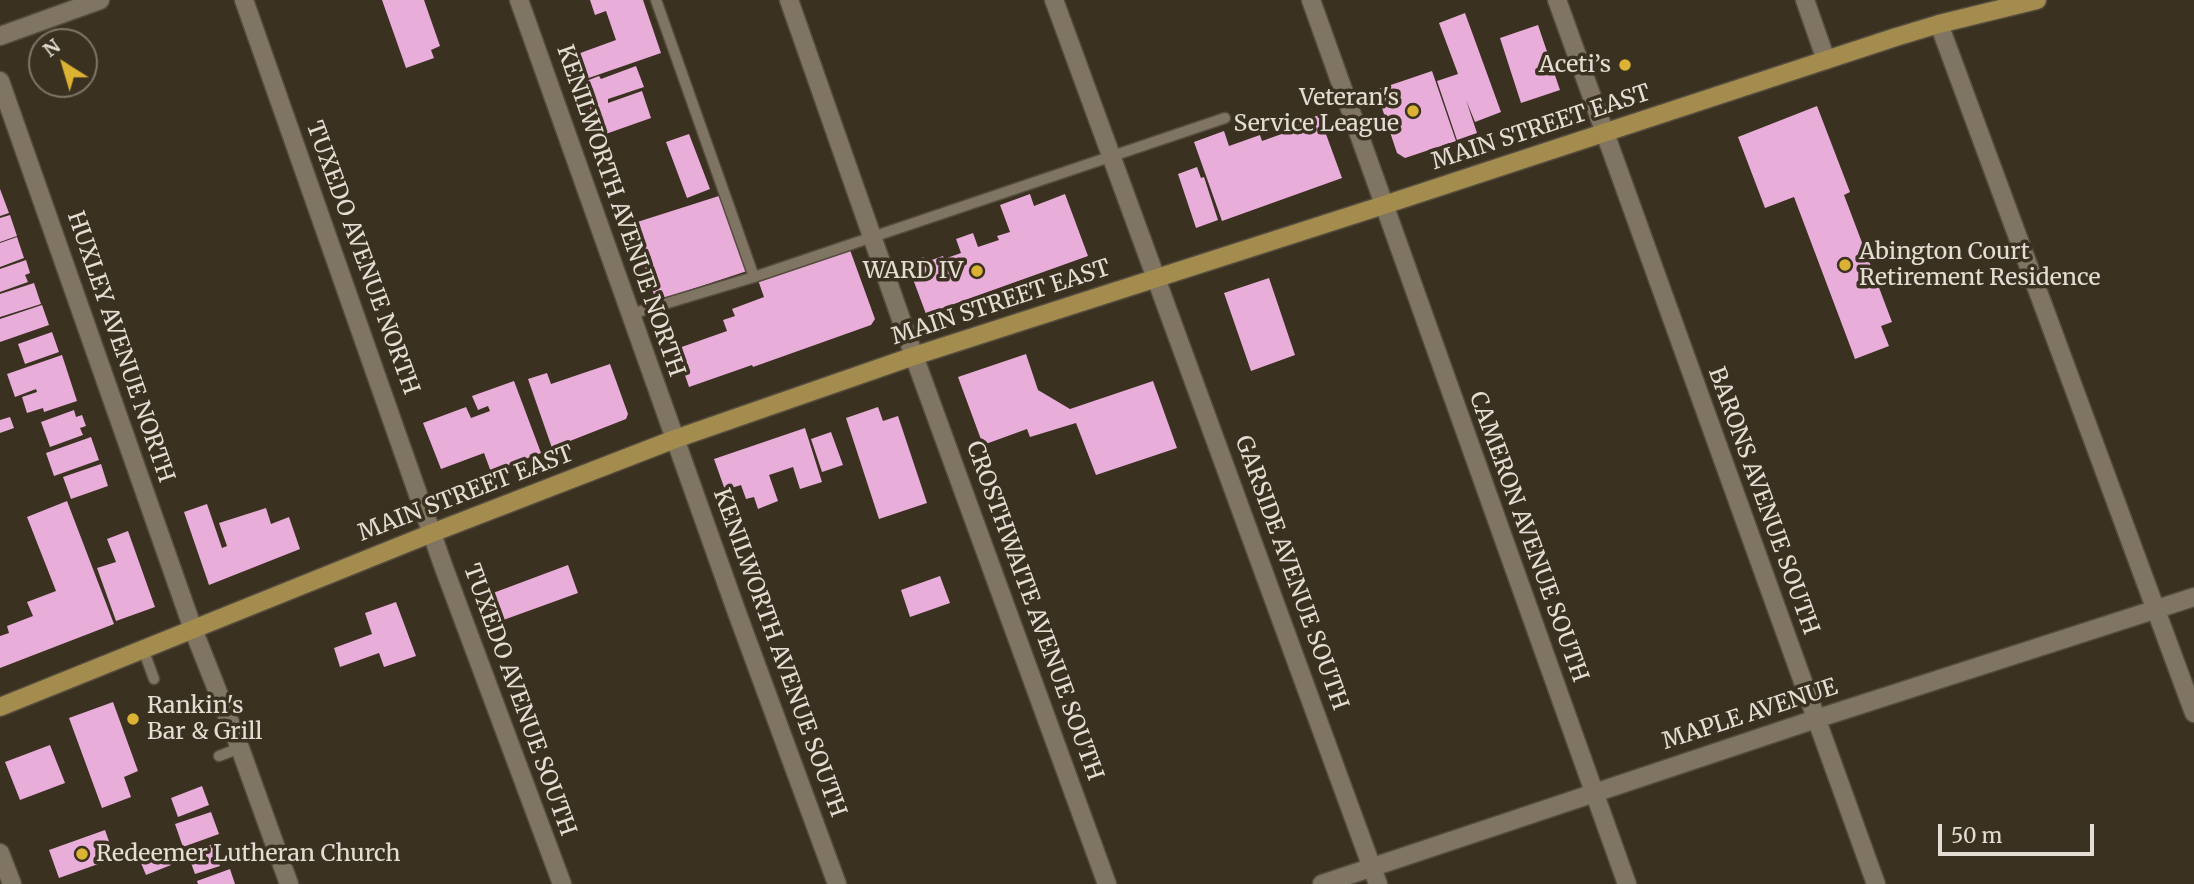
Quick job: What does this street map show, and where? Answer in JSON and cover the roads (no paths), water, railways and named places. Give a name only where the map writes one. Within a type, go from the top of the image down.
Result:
[{"type":"main road","name":"MAIN STREET EAST","points":[[0,707],[432,533],[675,439],[914,356],[1939,24],[2037,0]]},
{"type":"street","points":[[0,36],[100,0]]},
{"type":"street","name":"TUXEDO AVENUE NORTH","points":[[244,0],[432,533]]},
{"type":"street","name":"KENILWORTH AVENUE NORTH","points":[[519,0],[675,439]]},
{"type":"street","name":"CROSTHWAITE AVENUE SOUTH","points":[[789,0],[914,356],[1107,884]]},
{"type":"street","name":"GARSIDE AVENUE SOUTH","points":[[1054,0],[1375,876]]},
{"type":"street","name":"CAMERON AVENUE SOUTH","points":[[1311,0],[1627,884]]},
{"type":"street","name":"BARONS AVENUE SOUTH","points":[[1558,0],[1876,884]]},
{"type":"street","points":[[1805,0],[1826,60]]},
{"type":"street","points":[[1939,24],[2194,713]]},
{"type":"street","name":"HUXLEY AVENUE NORTH","points":[[0,81],[193,629],[289,884]]},
{"type":"street","name":"KENILWORTH AVENUE SOUTH","points":[[675,439],[837,884]]},
{"type":"street","name":"TUXEDO AVENUE SOUTH","points":[[432,533],[562,884]]},
{"type":"street","name":"MAPLE AVENUE","points":[[1322,884],[1375,876],[1593,793],[2194,597]]},
{"type":"street","points":[[0,853],[12,884]]},
{"type":"lane","points":[[656,0],[754,277]]},
{"type":"lane","points":[[631,314],[754,277],[1225,118]]},
{"type":"lane","points":[[143,649],[154,679]]},
{"type":"lane","points":[[219,756],[240,748]]},
{"type":"place","name":"Aceti’s","points":[[1625,65]]},
{"type":"place","name":"Veteran's Service League","points":[[1413,111]]},
{"type":"place","name":"Abington Court Retirement Residence","points":[[1845,265]]},
{"type":"place","name":"WARD IV","points":[[977,271]]},
{"type":"place","name":"Rankin's Bar & Grill","points":[[133,719]]},
{"type":"place","name":"Redeemer Lutheran Church","points":[[82,854]]}]
